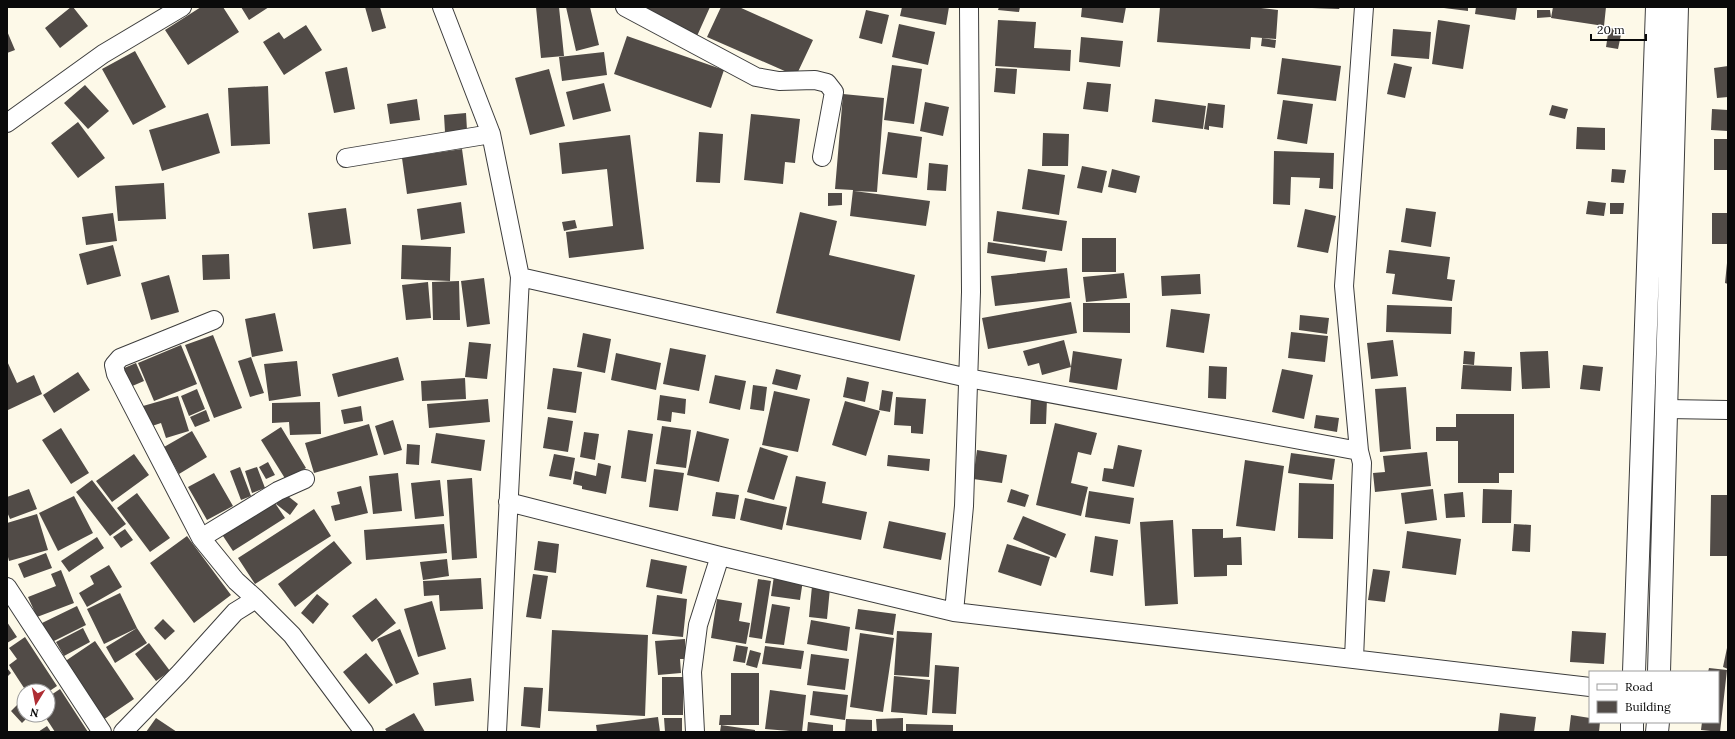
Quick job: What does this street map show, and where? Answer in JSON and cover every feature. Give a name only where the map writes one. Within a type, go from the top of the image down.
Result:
[{"type":"street","points":[[7,123],[103,54],[182,7]]},
{"type":"street","points":[[442,7],[491,134],[520,276],[497,732]]},
{"type":"street","points":[[625,7],[756,77],[779,81],[815,80],[827,83],[834,92],[822,157]]},
{"type":"street","points":[[954,612],[964,506],[971,292],[969,7]]},
{"type":"street","points":[[1354,659],[1362,463],[1359,451],[1344,286],[1364,7]]},
{"type":"street","points":[[1634,671],[1657,7]]},
{"type":"street","points":[[1659,671],[1677,7]]},
{"type":"street","points":[[346,158],[491,134]]},
{"type":"street","points":[[520,276],[968,378],[1359,451]]},
{"type":"street","points":[[214,320],[120,358],[114,365],[116,374],[201,538],[236,581],[292,635],[364,732]]},
{"type":"street","points":[[1667,409],[1728,410]]},
{"type":"street","points":[[201,538],[278,491],[305,479]]},
{"type":"street","points":[[508,502],[720,556],[954,612],[1589,687]]},
{"type":"street","points":[[695,732],[692,672],[698,625],[720,556]]},
{"type":"street","points":[[7,587],[102,732]]},
{"type":"street","points":[[123,732],[180,673],[235,612],[256,600]]},
{"type":"building","points":[[73,7],[88,26],[60,48],[45,28]]},
{"type":"building","points":[[201,7],[223,7],[239,32],[188,65],[165,30]]},
{"type":"building","points":[[241,7],[269,7],[249,20]]},
{"type":"building","points":[[365,7],[380,7],[386,28],[372,32]]},
{"type":"building","points":[[536,7],[559,7],[564,56],[541,58]]},
{"type":"building","points":[[566,7],[590,7],[599,45],[576,51]]},
{"type":"building","points":[[635,7],[710,7],[697,36]]},
{"type":"building","points":[[721,7],[739,7],[813,40],[796,76],[707,37]]},
{"type":"building","points":[[902,7],[949,7],[946,25],[900,16]]},
{"type":"building","points":[[999,7],[1020,7],[1019,12],[998,10]]},
{"type":"building","points":[[1082,7],[1126,7],[1123,23],[1081,17]]},
{"type":"building","points":[[1160,7],[1261,7],[1278,10],[1276,39],[1251,37],[1250,49],[1157,42]]},
{"type":"building","points":[[1312,7],[1340,7],[1339,9]]},
{"type":"building","points":[[1436,7],[1468,7],[1468,11]]},
{"type":"building","points":[[1476,7],[1517,7],[1515,20],[1475,14]]},
{"type":"building","points":[[1553,7],[1606,7],[1604,26],[1551,18]]},
{"type":"building","points":[[866,10],[889,15],[882,44],[859,38]]},
{"type":"building","points":[[1537,10],[1550,10],[1551,17],[1537,18]]},
{"type":"building","points":[[998,20],[1036,22],[1034,48],[1071,50],[1070,71],[995,66]]},
{"type":"building","points":[[1438,20],[1470,25],[1463,69],[1432,64]]},
{"type":"building","points":[[899,24],[935,32],[928,65],[892,57]]},
{"type":"building","points":[[306,25],[322,50],[284,75],[263,42],[279,32],[284,39]]},
{"type":"building","points":[[1609,28],[1622,30],[1618,49],[1606,47]]},
{"type":"building","points":[[1393,29],[1431,32],[1429,59],[1391,56]]},
{"type":"building","points":[[7,31],[15,50],[7,53]]},
{"type":"building","points":[[627,36],[724,70],[711,108],[614,74]]},
{"type":"building","points":[[1081,37],[1123,41],[1120,67],[1079,62]]},
{"type":"building","points":[[1262,38],[1276,40],[1275,48],[1261,46]]},
{"type":"building","points":[[135,51],[166,107],[133,125],[102,69]]},
{"type":"building","points":[[604,52],[607,75],[562,81],[559,57]]},
{"type":"building","points":[[1282,58],[1341,66],[1336,101],[1277,94]]},
{"type":"building","points":[[1394,63],[1412,67],[1405,98],[1387,94]]},
{"type":"building","points":[[892,65],[922,69],[914,124],[884,120]]},
{"type":"building","points":[[1728,66],[1728,97],[1717,98],[1714,68]]},
{"type":"building","points":[[347,67],[355,109],[334,113],[325,72]]},
{"type":"building","points":[[996,68],[1017,69],[1015,94],[994,92]]},
{"type":"building","points":[[549,69],[565,126],[530,135],[515,78]]},
{"type":"building","points":[[1087,82],[1111,84],[1108,112],[1083,109]]},
{"type":"building","points":[[604,83],[611,111],[573,120],[566,92]]},
{"type":"building","points":[[85,85],[109,111],[88,129],[64,103]]},
{"type":"building","points":[[268,86],[270,144],[231,146],[228,88]]},
{"type":"building","points":[[843,94],[884,98],[877,192],[854,191],[930,201],[926,226],[850,216],[853,190],[835,189]]},
{"type":"building","points":[[417,99],[420,120],[390,124],[387,104]]},
{"type":"building","points":[[1155,99],[1206,106],[1203,129],[1152,122]]},
{"type":"building","points":[[1283,100],[1313,104],[1307,144],[1277,139]]},
{"type":"building","points":[[925,102],[949,107],[943,136],[920,131]]},
{"type":"building","points":[[1208,103],[1225,105],[1223,128],[1209,126],[1209,130],[1204,129]]},
{"type":"building","points":[[1552,105],[1568,109],[1565,119],[1549,115]]},
{"type":"building","points":[[1712,109],[1728,110],[1728,131],[1711,130]]},
{"type":"building","points":[[208,113],[220,153],[162,171],[149,130]]},
{"type":"building","points":[[466,113],[467,130],[445,132],[444,115]]},
{"type":"building","points":[[751,114],[800,119],[795,163],[785,162],[783,184],[744,180]]},
{"type":"building","points":[[78,122],[105,158],[78,178],[51,143]]},
{"type":"building","points":[[1577,127],[1605,128],[1605,150],[1576,149]]},
{"type":"building","points":[[699,132],[723,134],[720,183],[696,182]]},
{"type":"building","points":[[888,132],[922,137],[917,178],[882,174]]},
{"type":"building","points":[[1043,133],[1069,134],[1068,166],[1042,166]]},
{"type":"building","points":[[630,135],[644,249],[569,258],[566,232],[613,226],[607,169],[562,174],[559,143]]},
{"type":"building","points":[[1714,139],[1728,139],[1728,170],[1714,170]]},
{"type":"building","points":[[462,149],[467,185],[407,194],[402,158]]},
{"type":"building","points":[[1274,151],[1334,153],[1333,189],[1319,188],[1320,178],[1291,177],[1290,205],[1273,204]]},
{"type":"building","points":[[929,163],[948,165],[946,191],[927,190]]},
{"type":"building","points":[[1082,166],[1107,171],[1102,193],[1077,188]]},
{"type":"building","points":[[1028,169],[1065,175],[1059,215],[1022,209]]},
{"type":"building","points":[[1112,169],[1140,176],[1136,193],[1108,187]]},
{"type":"building","points":[[1612,169],[1626,170],[1624,183],[1611,182]]},
{"type":"building","points":[[164,183],[166,219],[118,221],[115,186]]},
{"type":"building","points":[[828,193],[842,193],[842,205],[828,206]]},
{"type":"building","points":[[1588,201],[1606,203],[1604,216],[1586,214]]},
{"type":"building","points":[[461,202],[465,233],[421,240],[417,209]]},
{"type":"building","points":[[1610,203],[1624,203],[1623,214],[1610,214]]},
{"type":"building","points":[[346,208],[351,244],[313,249],[308,213]]},
{"type":"building","points":[[1406,208],[1436,212],[1431,247],[1401,242]]},
{"type":"building","points":[[1305,209],[1336,216],[1328,253],[1297,247]]},
{"type":"building","points":[[997,211],[1067,221],[1062,251],[993,241]]},
{"type":"building","points":[[800,212],[837,221],[829,255],[915,275],[900,341],[776,313]]},
{"type":"building","points":[[113,213],[117,241],[86,245],[82,217]]},
{"type":"building","points":[[1712,213],[1728,213],[1728,244],[1712,244]]},
{"type":"building","points":[[575,220],[577,228],[564,231],[562,222]]},
{"type":"building","points":[[1082,238],[1116,238],[1116,272],[1082,272]]},
{"type":"building","points":[[988,242],[1047,251],[1045,262],[987,253]]},
{"type":"building","points":[[113,245],[121,276],[87,285],[79,254]]},
{"type":"building","points":[[402,245],[451,247],[450,281],[401,279]]},
{"type":"building","points":[[1389,250],[1450,257],[1447,279],[1455,280],[1452,301],[1392,294],[1395,274],[1386,273]]},
{"type":"building","points":[[229,254],[230,279],[203,280],[202,255]]},
{"type":"building","points":[[1728,263],[1728,284],[1725,283]]},
{"type":"building","points":[[1067,268],[1070,298],[995,306],[991,276]]},
{"type":"building","points":[[1124,273],[1127,298],[1086,302],[1083,277]]},
{"type":"building","points":[[1200,274],[1201,294],[1162,296],[1161,276]]},
{"type":"building","points":[[169,275],[179,312],[151,320],[141,283]]},
{"type":"building","points":[[484,278],[490,324],[467,327],[461,281]]},
{"type":"building","points":[[459,281],[460,320],[433,320],[432,282]]},
{"type":"building","points":[[428,282],[431,318],[406,320],[402,285]]},
{"type":"building","points":[[1071,302],[1077,333],[988,349],[982,318]]},
{"type":"building","points":[[1083,303],[1130,303],[1130,333],[1083,332]]},
{"type":"building","points":[[1387,305],[1452,307],[1451,334],[1386,332]]},
{"type":"building","points":[[1171,309],[1210,314],[1204,353],[1166,347]]},
{"type":"building","points":[[275,313],[283,351],[252,357],[245,319]]},
{"type":"building","points":[[1300,315],[1329,318],[1327,334],[1299,330]]},
{"type":"building","points":[[1291,332],[1328,336],[1325,362],[1288,358]]},
{"type":"building","points":[[583,333],[611,339],[605,373],[577,367]]},
{"type":"building","points":[[213,335],[242,408],[214,418],[185,345]]},
{"type":"building","points":[[1064,340],[1071,367],[1042,375],[1039,363],[1028,366],[1023,351]]},
{"type":"building","points":[[1393,340],[1398,376],[1371,379],[1367,343]]},
{"type":"building","points":[[469,342],[491,344],[487,379],[465,377]]},
{"type":"building","points":[[181,345],[197,384],[154,401],[138,363]]},
{"type":"building","points":[[670,348],[706,355],[699,391],[663,384]]},
{"type":"building","points":[[1073,351],[1122,359],[1117,390],[1069,382]]},
{"type":"building","points":[[1464,351],[1475,352],[1474,365],[1463,364]]},
{"type":"building","points":[[1548,351],[1550,388],[1522,389],[1520,352]]},
{"type":"building","points":[[616,353],[661,363],[656,390],[611,380]]},
{"type":"building","points":[[251,357],[264,393],[250,397],[238,361]]},
{"type":"building","points":[[398,357],[404,380],[338,397],[332,374]]},
{"type":"building","points":[[7,361],[17,383],[34,375],[42,394],[8,410]]},
{"type":"building","points":[[297,361],[301,396],[269,401],[264,364]]},
{"type":"building","points":[[136,363],[144,381],[130,387],[122,369]]},
{"type":"building","points":[[1463,365],[1512,367],[1511,391],[1461,389]]},
{"type":"building","points":[[1583,365],[1603,367],[1600,391],[1580,389]]},
{"type":"building","points":[[1209,366],[1227,367],[1226,399],[1208,398]]},
{"type":"building","points":[[553,368],[582,372],[576,413],[547,409]]},
{"type":"building","points":[[776,369],[801,375],[797,390],[772,384]]},
{"type":"building","points":[[1282,369],[1313,375],[1304,419],[1272,412]]},
{"type":"building","points":[[78,372],[90,390],[54,413],[43,395]]},
{"type":"building","points":[[715,375],[746,381],[740,410],[709,403]]},
{"type":"building","points":[[847,377],[869,382],[865,402],[843,397]]},
{"type":"building","points":[[465,378],[466,399],[422,401],[421,381]]},
{"type":"building","points":[[753,385],[767,387],[764,411],[750,409]]},
{"type":"building","points":[[1406,387],[1411,449],[1380,452],[1375,389]]},
{"type":"building","points":[[197,389],[205,409],[189,416],[181,396]]},
{"type":"building","points":[[882,390],[893,392],[890,412],[879,410]]},
{"type":"building","points":[[774,391],[810,399],[798,452],[762,445]]},
{"type":"building","points":[[660,395],[686,399],[685,414],[672,412],[671,422],[657,420]]},
{"type":"building","points":[[178,396],[189,431],[166,438],[161,423],[149,427],[143,406]]},
{"type":"building","points":[[896,397],[926,399],[923,434],[911,433],[911,426],[894,425]]},
{"type":"building","points":[[1031,398],[1047,399],[1046,424],[1030,424]]},
{"type":"building","points":[[488,399],[490,422],[429,428],[427,404]]},
{"type":"building","points":[[845,401],[880,411],[866,456],[832,445]]},
{"type":"building","points":[[320,402],[321,434],[290,435],[289,422],[272,423],[272,403]]},
{"type":"building","points":[[361,406],[363,421],[344,424],[341,410]]},
{"type":"building","points":[[206,410],[210,421],[195,427],[190,417]]},
{"type":"building","points":[[1456,414],[1514,414],[1514,473],[1499,473],[1499,483],[1458,483],[1458,441],[1436,441],[1436,427],[1456,427]]},
{"type":"building","points":[[1316,415],[1339,418],[1337,432],[1314,428]]},
{"type":"building","points":[[548,417],[573,421],[568,452],[543,448]]},
{"type":"building","points":[[393,420],[402,450],[384,455],[375,426]]},
{"type":"building","points":[[1055,423],[1097,433],[1091,455],[1078,452],[1071,483],[1088,487],[1081,516],[1036,505]]},
{"type":"building","points":[[369,424],[378,455],[314,473],[305,443]]},
{"type":"building","points":[[662,426],[691,430],[686,468],[656,464]]},
{"type":"building","points":[[281,427],[306,468],[286,480],[261,440]]},
{"type":"building","points":[[61,428],[89,473],[71,484],[42,440]]},
{"type":"building","points":[[628,430],[653,434],[646,482],[621,478]]},
{"type":"building","points":[[192,431],[207,457],[179,474],[164,447]]},
{"type":"building","points":[[697,431],[729,439],[719,482],[687,475]]},
{"type":"building","points":[[584,432],[599,434],[595,460],[580,457]]},
{"type":"building","points":[[436,433],[485,440],[481,471],[431,463]]},
{"type":"building","points":[[407,444],[420,445],[419,465],[406,464]]},
{"type":"building","points":[[1118,445],[1142,450],[1134,487],[1102,481],[1104,468],[1113,469]]},
{"type":"building","points":[[760,447],[788,456],[774,500],[747,492]]},
{"type":"building","points":[[977,450],[1007,455],[1002,483],[973,479]]},
{"type":"building","points":[[1427,452],[1431,486],[1375,492],[1373,473],[1385,472],[1383,456]]},
{"type":"building","points":[[1291,453],[1335,459],[1332,480],[1288,473]]},
{"type":"building","points":[[134,454],[149,475],[112,502],[96,481]]},
{"type":"building","points":[[554,454],[575,458],[571,480],[549,476]]},
{"type":"building","points":[[888,455],[930,459],[929,471],[887,466]]},
{"type":"building","points":[[1245,460],[1284,466],[1275,531],[1236,526]]},
{"type":"building","points":[[268,462],[275,475],[266,479],[259,467]]},
{"type":"building","points":[[598,463],[611,466],[606,494],[582,489],[582,486],[573,484],[575,471],[596,476]]},
{"type":"building","points":[[240,467],[251,496],[241,500],[230,471]]},
{"type":"building","points":[[257,467],[265,488],[252,493],[245,471]]},
{"type":"building","points":[[654,469],[684,473],[678,511],[649,507]]},
{"type":"building","points":[[214,473],[233,506],[207,520],[188,487]]},
{"type":"building","points":[[398,473],[402,511],[373,514],[369,476]]},
{"type":"building","points":[[796,476],[826,482],[822,503],[867,512],[861,540],[786,525]]},
{"type":"building","points":[[472,478],[477,558],[452,560],[447,480]]},
{"type":"building","points":[[92,480],[126,524],[110,536],[76,492]]},
{"type":"building","points":[[440,480],[444,516],[415,519],[411,483]]},
{"type":"building","points":[[1299,483],[1334,484],[1333,539],[1298,538]]},
{"type":"building","points":[[361,486],[368,513],[335,521],[331,506],[340,504],[337,492]]},
{"type":"building","points":[[29,489],[37,509],[10,519],[7,512],[7,497]]},
{"type":"building","points":[[1011,489],[1029,495],[1025,507],[1007,502]]},
{"type":"building","points":[[1433,489],[1437,520],[1405,524],[1401,493]]},
{"type":"building","points":[[1483,489],[1512,490],[1511,523],[1482,523]]},
{"type":"building","points":[[1089,491],[1134,498],[1130,524],[1085,517]]},
{"type":"building","points":[[716,492],[739,495],[735,519],[712,516]]},
{"type":"building","points":[[1463,492],[1465,517],[1446,518],[1444,494]]},
{"type":"building","points":[[137,493],[170,538],[150,552],[117,508]]},
{"type":"building","points":[[284,493],[298,504],[290,515],[276,504]]},
{"type":"building","points":[[1711,495],[1728,495],[1728,556],[1710,556]]},
{"type":"building","points":[[74,496],[93,533],[58,551],[39,513]]},
{"type":"building","points":[[745,498],[787,507],[782,530],[740,520]]},
{"type":"building","points":[[273,500],[285,518],[233,551],[221,533]]},
{"type":"building","points":[[314,509],[331,536],[255,584],[238,558]]},
{"type":"building","points":[[37,514],[48,550],[9,561],[7,553],[7,523]]},
{"type":"building","points":[[1023,516],[1066,534],[1056,558],[1013,539]]},
{"type":"building","points":[[1173,520],[1178,604],[1145,606],[1140,522]]},
{"type":"building","points":[[889,521],[946,533],[941,560],[883,548]]},
{"type":"building","points":[[444,524],[447,553],[366,560],[364,530]]},
{"type":"building","points":[[1514,524],[1531,525],[1530,552],[1512,551]]},
{"type":"building","points":[[125,529],[133,540],[121,548],[113,537]]},
{"type":"building","points":[[1192,529],[1223,529],[1223,538],[1241,537],[1242,565],[1227,565],[1227,576],[1194,577]]},
{"type":"building","points":[[1407,531],[1461,539],[1456,575],[1402,568]]},
{"type":"building","points":[[187,536],[231,595],[194,623],[150,563]]},
{"type":"building","points":[[1095,536],[1118,540],[1113,576],[1090,572]]},
{"type":"building","points":[[97,537],[104,548],[69,572],[61,561]]},
{"type":"building","points":[[334,541],[352,563],[295,607],[278,584]]},
{"type":"building","points":[[538,541],[559,544],[556,573],[534,570]]},
{"type":"building","points":[[1007,544],[1050,557],[1041,586],[998,572]]},
{"type":"building","points":[[46,553],[52,568],[24,578],[18,564]]},
{"type":"building","points":[[447,559],[449,576],[423,580],[420,562]]},
{"type":"building","points":[[651,559],[687,566],[682,594],[646,587]]},
{"type":"building","points":[[109,565],[122,587],[87,607],[79,593],[94,584],[90,576]]},
{"type":"building","points":[[1373,569],[1390,571],[1385,602],[1368,600]]},
{"type":"building","points":[[61,570],[74,603],[37,617],[28,597],[56,586],[51,574]]},
{"type":"building","points":[[533,574],[548,576],[541,619],[526,617]]},
{"type":"building","points":[[774,576],[803,580],[800,600],[771,596]]},
{"type":"building","points":[[481,578],[483,609],[440,611],[439,595],[424,596],[423,581]]},
{"type":"building","points":[[758,579],[771,581],[762,639],[749,637]]},
{"type":"building","points":[[812,586],[830,588],[827,619],[809,617]]},
{"type":"building","points":[[120,593],[137,628],[104,644],[87,609]]},
{"type":"building","points":[[317,594],[329,604],[313,624],[301,613]]},
{"type":"building","points":[[657,595],[687,599],[683,637],[652,634]]},
{"type":"building","points":[[376,598],[396,623],[372,642],[352,616]]},
{"type":"building","points":[[717,599],[742,603],[739,621],[750,623],[746,644],[711,638]]},
{"type":"building","points":[[432,601],[446,649],[418,657],[404,609]]},
{"type":"building","points":[[772,604],[790,607],[784,645],[765,643]]},
{"type":"building","points":[[77,606],[86,625],[52,642],[42,623]]},
{"type":"building","points":[[858,609],[896,614],[893,635],[855,629]]},
{"type":"building","points":[[163,619],[175,631],[165,640],[154,628]]},
{"type":"building","points":[[811,620],[850,627],[847,651],[807,644]]},
{"type":"building","points":[[7,622],[17,637],[7,643]]},
{"type":"building","points":[[83,628],[90,642],[64,656],[56,642]]},
{"type":"building","points":[[137,628],[147,643],[115,663],[106,647]]},
{"type":"building","points":[[400,629],[419,674],[396,684],[377,639]]},
{"type":"building","points":[[552,630],[648,635],[645,716],[548,711]]},
{"type":"building","points":[[897,631],[932,633],[929,677],[894,675]]},
{"type":"building","points":[[1572,631],[1606,633],[1604,664],[1570,662]]},
{"type":"building","points":[[860,633],[894,638],[883,712],[850,707]]},
{"type":"building","points":[[25,637],[55,683],[21,683],[9,665],[17,659],[9,648]]},
{"type":"building","points":[[685,639],[686,659],[680,659],[681,673],[658,675],[655,641]]},
{"type":"building","points":[[95,641],[134,699],[103,720],[64,662]]},
{"type":"building","points":[[149,643],[170,671],[156,681],[135,654]]},
{"type":"building","points":[[736,645],[748,647],[745,663],[733,661]]},
{"type":"building","points":[[765,646],[804,651],[801,669],[762,664]]},
{"type":"building","points":[[1728,648],[1728,669],[1723,667]]},
{"type":"building","points":[[750,650],[761,653],[757,668],[746,665]]},
{"type":"building","points":[[366,653],[393,685],[369,704],[343,672]]},
{"type":"building","points":[[811,654],[849,659],[845,690],[807,685]]},
{"type":"building","points":[[935,665],[959,667],[956,714],[932,713]]},
{"type":"building","points":[[7,668],[11,673],[7,677]]},
{"type":"building","points":[[1709,668],[1727,670],[1720,732],[1701,730],[1702,723],[1719,723],[1719,671],[1708,671]]},
{"type":"building","points":[[731,673],[759,673],[759,725],[719,725],[720,715],[731,715]]},
{"type":"building","points":[[894,676],[930,680],[927,715],[891,712]]},
{"type":"building","points":[[662,677],[683,677],[683,715],[662,715]]},
{"type":"building","points":[[471,678],[474,701],[435,706],[433,683]]},
{"type":"building","points":[[524,687],[543,688],[540,728],[521,726]]},
{"type":"building","points":[[60,689],[88,732],[55,732],[49,723],[56,723],[56,692]]},
{"type":"building","points":[[770,690],[806,695],[802,732],[765,729]]},
{"type":"building","points":[[813,691],[848,695],[845,720],[810,715]]},
{"type":"building","points":[[16,706],[16,716],[11,711]]},
{"type":"building","points":[[414,713],[425,732],[387,732],[385,729]]},
{"type":"building","points":[[1500,713],[1536,717],[1534,732],[1498,732]]},
{"type":"building","points":[[1571,715],[1589,718],[1589,723],[1600,723],[1599,732],[1569,732]]},
{"type":"building","points":[[658,717],[660,732],[597,732],[596,725]]},
{"type":"building","points":[[156,718],[177,732],[146,732]]},
{"type":"building","points":[[664,718],[682,718],[682,732],[665,732]]},
{"type":"building","points":[[903,718],[903,732],[877,732],[876,719]]},
{"type":"building","points":[[846,719],[872,720],[872,732],[845,732]]},
{"type":"building","points":[[808,722],[833,725],[833,732],[807,732]]},
{"type":"building","points":[[906,724],[953,725],[953,732],[906,732]]},
{"type":"building","points":[[721,725],[755,730],[755,732],[720,732]]},
{"type":"building","points":[[47,726],[51,732],[38,732]]}]
